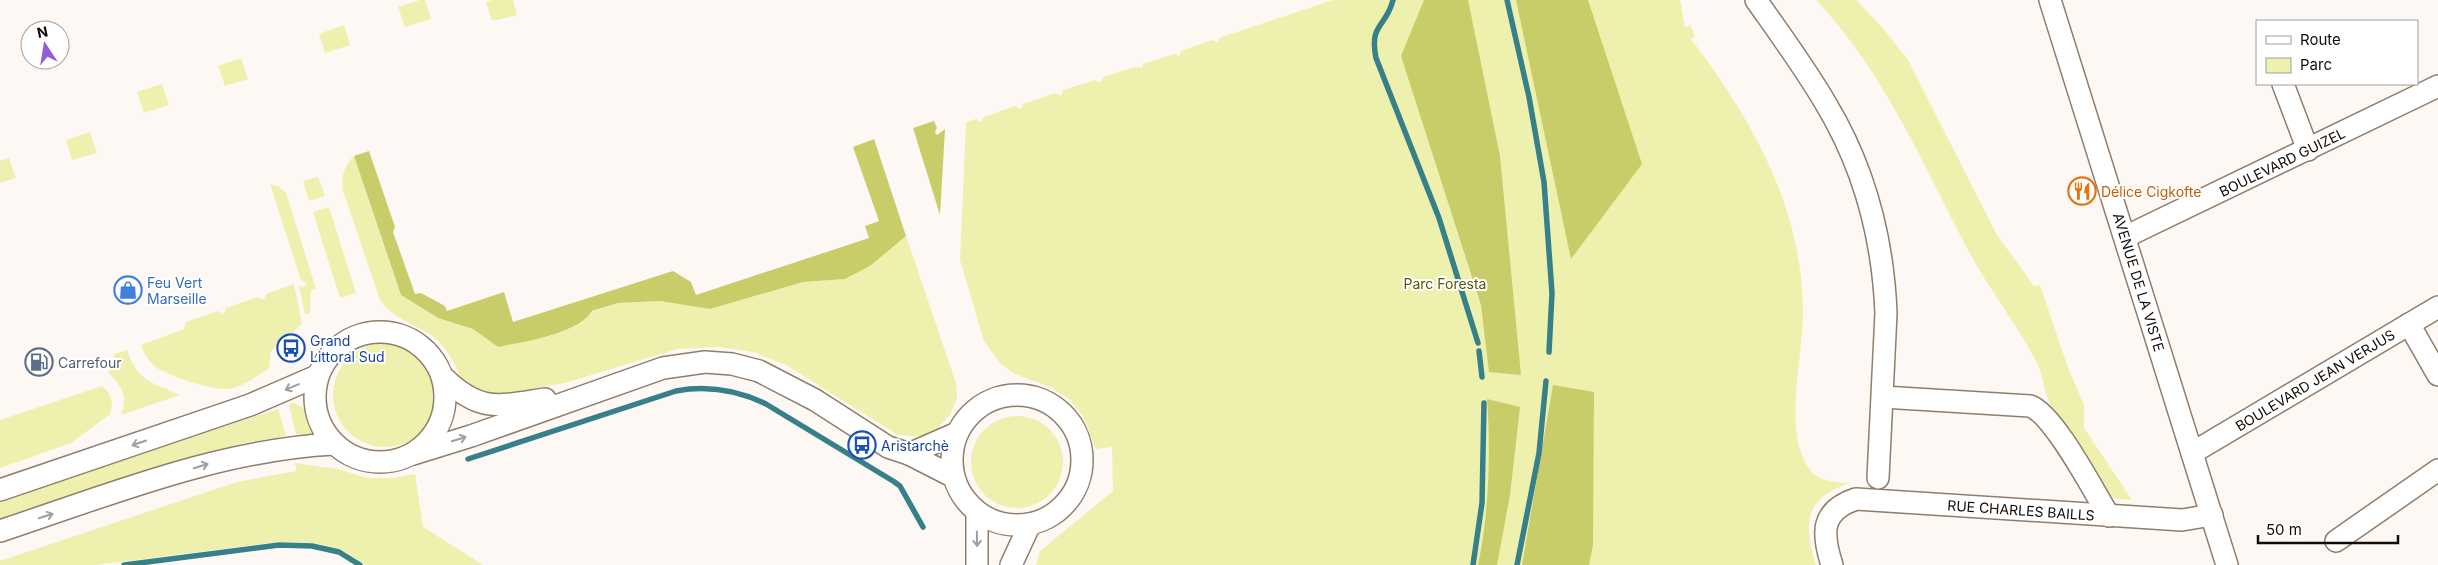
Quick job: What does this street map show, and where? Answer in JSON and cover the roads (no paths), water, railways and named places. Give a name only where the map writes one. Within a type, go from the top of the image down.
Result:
[{"type":"street","points":[[1756,0],[1826,104],[1846,143],[1875,222],[1885,287],[1883,397],[1878,478]]},
{"type":"street","name":"AVENUE DE LA VISTE","points":[[2050,0],[2227,565]]},
{"type":"street","points":[[2283,85],[2308,150]]},
{"type":"street","name":"BOULEVARD GUIZEL","points":[[2125,237],[2438,86]]},
{"type":"street","name":"BOULEVARD JEAN VERJUS","points":[[2192,453],[2438,307]]},
{"type":"street","points":[[2409,324],[2438,375]]},
{"type":"street","points":[[597,390],[499,406],[480,404],[455,389],[443,377],[433,358],[418,343],[399,334],[378,331],[362,334],[347,340],[334,349],[324,362],[317,376],[314,400],[320,424],[334,444],[351,456],[371,462],[393,461],[471,436],[663,368],[705,362],[732,364],[759,371],[815,400],[888,446],[909,454],[954,477]]},
{"type":"street","points":[[0,490],[250,405],[317,376]]},
{"type":"street","points":[[413,454],[430,440],[441,421],[446,399],[443,377]]},
{"type":"street","points":[[1010,395],[1028,396],[1045,402],[1060,411],[1072,425],[1080,441],[1082,474],[1073,494],[1062,508],[1047,518],[1030,524],[1011,525],[993,521],[977,512],[959,491],[951,463],[958,433],[964,421],[983,403],[1010,395]]},
{"type":"street","points":[[1883,397],[2030,406],[2037,409],[2043,413],[2065,444],[2109,516]]},
{"type":"street","points":[[909,454],[958,433]]},
{"type":"street","points":[[0,531],[221,460],[291,446],[334,444]]},
{"type":"street","points":[[2336,541],[2438,470]]},
{"type":"street","name":"RUE CHARLES BAILLS","points":[[1832,565],[1826,546],[1825,532],[1834,512],[1848,502],[1865,499],[2182,520],[2212,515]]},
{"type":"street","points":[[977,512],[977,565]]},
{"type":"street","points":[[1011,565],[1030,524]]},
{"type":"waterway","points":[[1393,0],[1390,9],[1376,32],[1374,47],[1376,58],[1439,218],[1478,343]]},
{"type":"waterway","points":[[1507,0],[1529,97],[1544,182],[1552,293],[1549,352]]},
{"type":"waterway","points":[[1479,351],[1482,377]]},
{"type":"waterway","points":[[1517,565],[1539,453],[1546,381]]},
{"type":"waterway","points":[[468,459],[676,391],[688,389],[722,390],[744,395],[766,404],[893,481],[900,486],[923,527]]},
{"type":"waterway","points":[[1473,565],[1482,503],[1484,403]]},
{"type":"waterway","points":[[124,565],[279,545],[312,546],[339,552],[360,565]]},
{"type":"place","name":"Délice Cigkofte","points":[[2082,191]]},
{"type":"place","name":"Feu Vert Marseille","points":[[128,290]]},
{"type":"place","name":"Grand Littoral Sud","points":[[291,348]]},
{"type":"place","name":"Carrefour","points":[[39,362]]},
{"type":"place","name":"Aristarchè","points":[[862,445]]},
{"type":"park label","name":"Parc Foresta","points":[[1445,283]]}]
